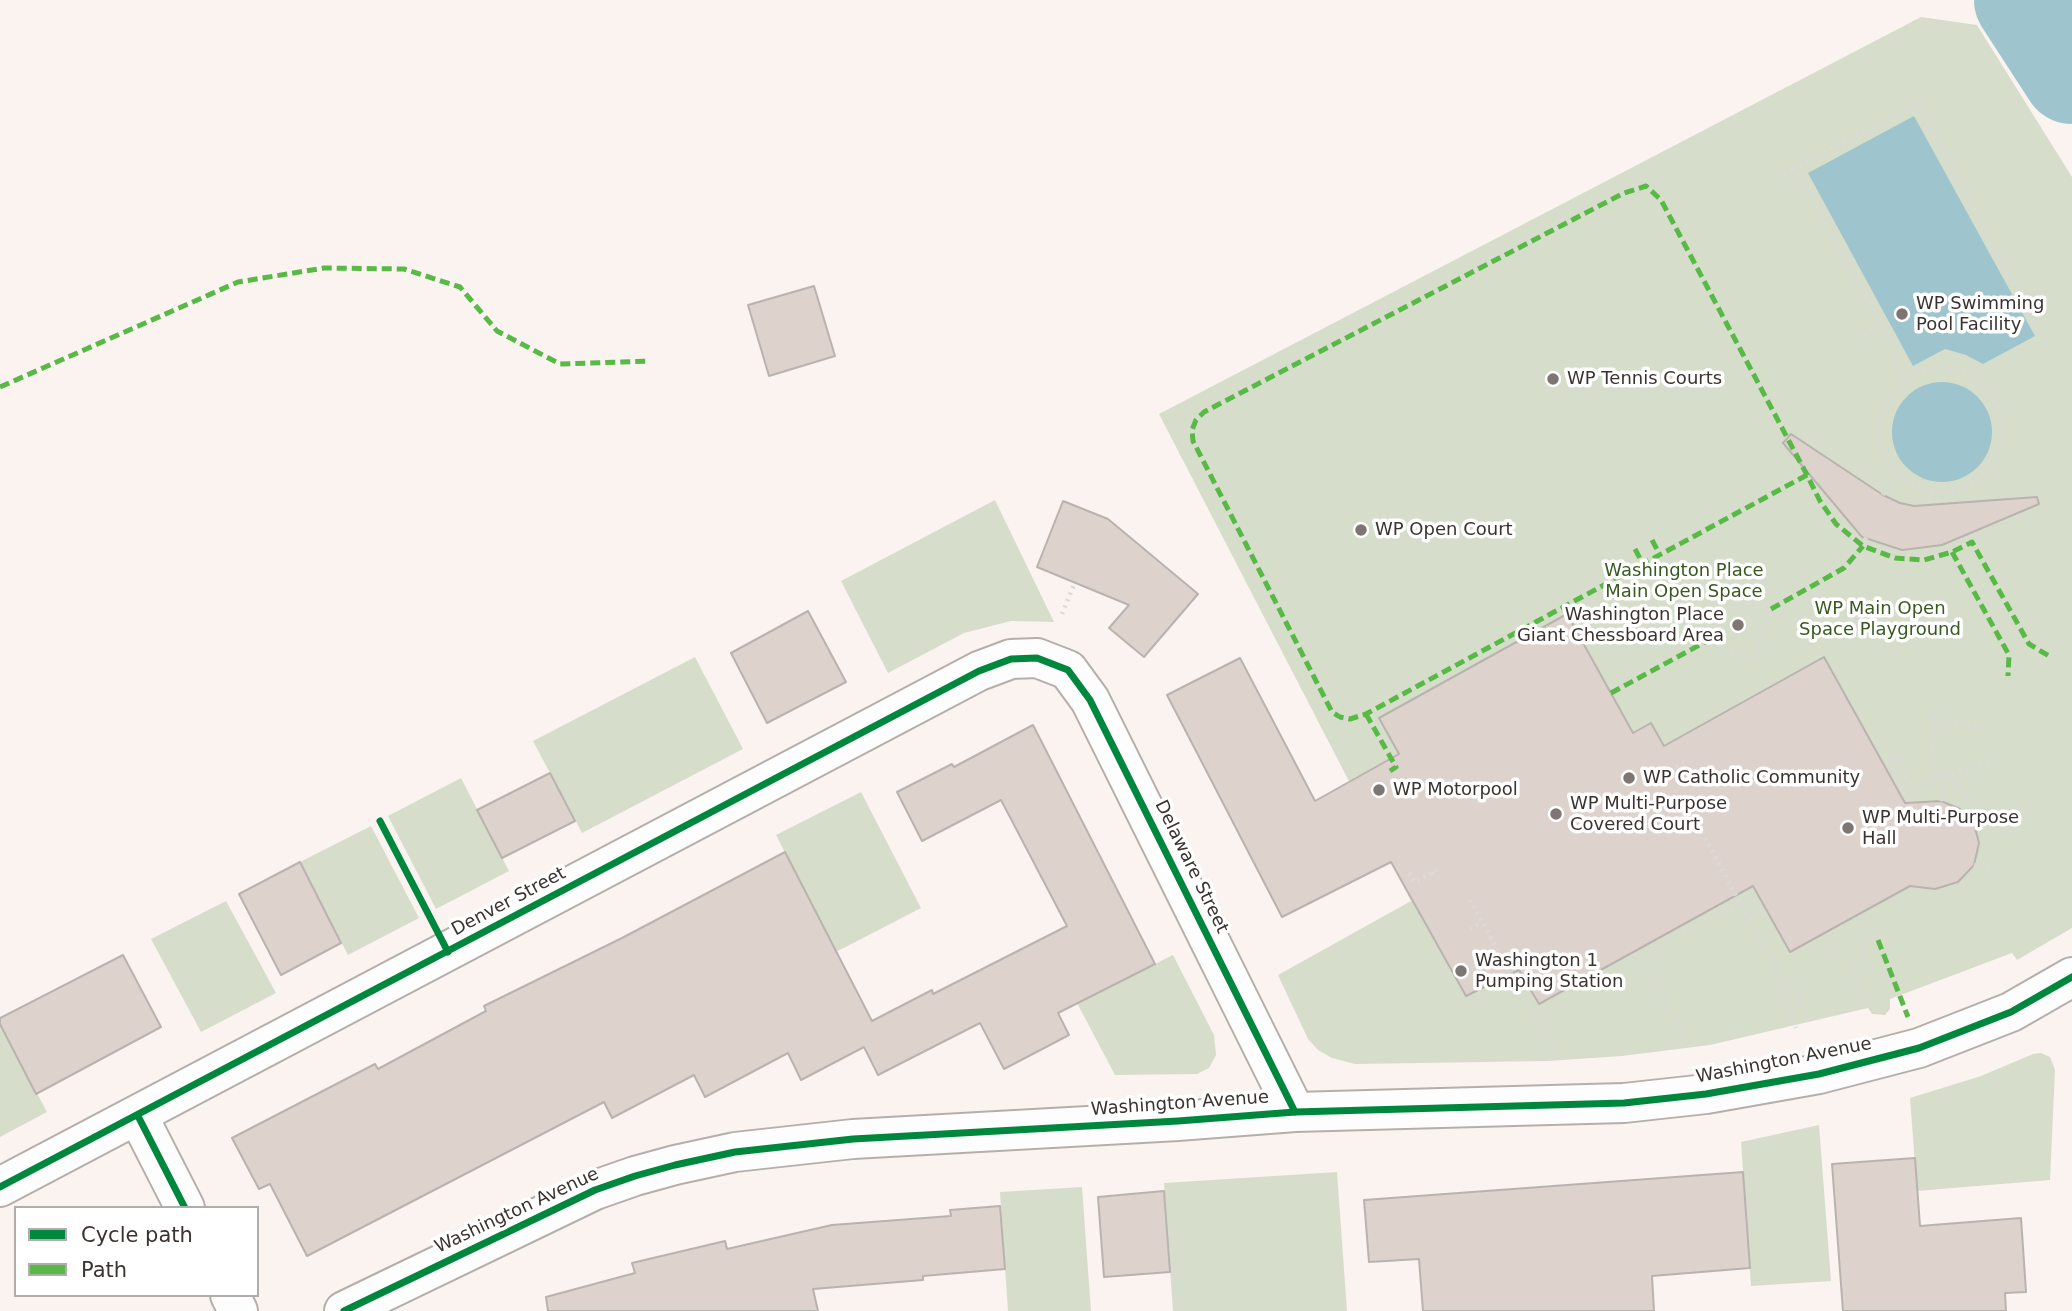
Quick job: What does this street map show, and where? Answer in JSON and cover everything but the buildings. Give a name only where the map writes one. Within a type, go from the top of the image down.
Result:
[{"type":"street","name":"Denver Street","points":[[0,1187],[979,671],[1011,659],[1037,659]]},
{"type":"street","name":"Delaware Street","points":[[1037,659],[1068,670],[1090,700],[1295,1112]]},
{"type":"street","name":"Washington Avenue","points":[[344,1311],[595,1190],[675,1165],[735,1153],[814,1142],[1295,1112],[1624,1102],[1706,1094],[1771,1084],[1919,1048],[2011,1012],[2072,977]]},
{"type":"street","points":[[138,1116],[184,1206]]},
{"type":"path","points":[[1778,177],[1919,104],[2046,345]]},
{"type":"path","points":[[1794,168],[1881,324],[1895,352],[1902,381]]},
{"type":"path","points":[[1857,337],[1881,324]]},
{"type":"path","points":[[1945,367],[1966,372],[1984,385],[1998,403],[2004,425],[2002,446],[1992,467],[1976,482],[1955,491],[1933,492],[1912,485],[1894,471],[1883,455],[1878,435],[1880,415],[1888,396],[1902,381],[1922,371],[1945,367]]},
{"type":"path","points":[[1884,495],[1894,471]]},
{"type":"path","points":[[1863,546],[1867,535]]},
{"type":"path","points":[[1060,621],[1074,582]]},
{"type":"path","points":[[1722,593],[1770,609],[1754,658],[1705,642],[1722,593]]},
{"type":"path","points":[[1931,781],[1934,718],[1983,728]]},
{"type":"path","points":[[1912,807],[1888,760],[1896,756],[1913,788],[1988,763]]},
{"type":"path","points":[[1676,767],[1684,762]]},
{"type":"path","points":[[1941,801],[1948,775]]},
{"type":"path","points":[[1948,775],[1987,820],[2011,835]]},
{"type":"path","points":[[1702,832],[1778,974],[1797,1032]]},
{"type":"path","points":[[1974,864],[1992,870]]},
{"type":"path","points":[[1409,873],[1414,882],[1440,868]]},
{"type":"path","points":[[1433,872],[1438,878]]},
{"type":"path","points":[[1470,900],[1535,1017],[1562,1059]]},
{"type":"path","points":[[1658,948],[1741,903]]},
{"type":"path","points":[[1748,917],[1762,909]]},
{"type":"path","points":[[1470,929],[1482,922]]},
{"type":"path","points":[[1876,934],[1878,940]]},
{"type":"path","points":[[1827,937],[1835,951]]},
{"type":"path","points":[[1858,941],[1865,959],[1850,964],[1865,1009]]},
{"type":"path","points":[[1645,965],[1695,1054]]},
{"type":"path","points":[[1782,989],[1794,985],[1808,1023]]},
{"type":"green space","name":"Washington Place Main Open Space","points":[[1921,17],[1977,25],[2072,177],[2072,928],[2017,960],[2012,953],[1890,999],[1890,1009],[1885,1015],[1872,1014],[1868,1008],[1710,1045],[1622,1056],[1548,1061],[1355,1064],[1332,1058],[1318,1050],[1308,1039],[1278,975],[1411,901],[1159,414]]},
{"type":"green space","points":[[995,500],[1054,622],[1011,621],[964,633],[888,673],[841,581]]},
{"type":"green space","points":[[695,657],[743,749],[582,833],[533,741]]},
{"type":"green space","points":[[461,778],[509,871],[436,909],[388,816]]},
{"type":"green space","points":[[861,792],[921,908],[836,952],[776,835]]},
{"type":"green space","points":[[371,826],[419,918],[348,955],[300,862]]},
{"type":"green space","points":[[226,901],[276,993],[201,1032],[151,939]]},
{"type":"green space","points":[[1173,955],[1214,1035],[1216,1055],[1209,1068],[1197,1074],[1115,1075],[1077,1003]]},
{"type":"green space","points":[[0,1024],[47,1112],[0,1137]]},
{"type":"green space","points":[[2041,1053],[2050,1057],[2055,1070],[2050,1180],[1917,1191],[1910,1098],[1981,1076]]},
{"type":"green space","points":[[1819,1125],[1831,1281],[1751,1286],[1741,1142]]},
{"type":"green space","points":[[1337,1172],[1347,1311],[1173,1311],[1164,1183]]},
{"type":"green space","points":[[1082,1187],[1091,1311],[1008,1311],[1000,1192]]},
{"type":"water","points":[[1914,116],[2035,336],[1983,364],[1966,355],[1945,349],[1913,366],[1808,173]]},
{"type":"water","points":[[1942,382],[1961,386],[1978,396],[1988,413],[1992,432],[1988,451],[1978,468],[1961,478],[1942,482],[1923,478],[1906,468],[1896,451],[1892,432],[1896,413],[1906,396],[1923,386]]},
{"type":"waterway","points":[[2024,0],[2072,74]]},
{"type":"marked path","points":[[1807,475],[1366,714],[1350,719],[1332,712],[1193,441],[1192,430],[1196,420],[1204,412],[1624,193],[1646,186],[1661,200],[1807,475],[1820,501],[1836,524],[1863,546],[1895,558],[1924,560],[1952,552],[1972,542],[2029,644],[2049,656]]},
{"type":"marked path","points":[[0,387],[238,282],[324,268],[404,269],[460,287],[497,331],[560,364],[649,361]]},
{"type":"marked path","points":[[1652,540],[1660,555]]},
{"type":"marked path","points":[[1771,609],[1844,568],[1863,546]]},
{"type":"marked path","points":[[1635,549],[1643,564]]},
{"type":"marked path","points":[[1952,552],[2009,655],[2008,676]]},
{"type":"marked path","points":[[1611,693],[1705,642]]},
{"type":"marked path","points":[[1366,714],[1396,767],[1390,771]]},
{"type":"marked path","points":[[1878,940],[1908,1017]]},
{"type":"cycle path","points":[[0,1187],[979,671],[1011,659],[1037,658],[1068,670],[1090,700],[1295,1112]]},
{"type":"cycle path","points":[[380,821],[448,952]]},
{"type":"cycle path","points":[[344,1311],[595,1190],[675,1165],[735,1152],[853,1139],[1295,1112],[1624,1103],[1706,1094],[1819,1074],[1919,1048],[2011,1012],[2072,977]]},
{"type":"cycle path","points":[[138,1116],[184,1206]]},
{"type":"place","name":"WP Swimming Pool Facility","points":[[1902,314]]},
{"type":"place","name":"WP Tennis Courts","points":[[1553,379]]},
{"type":"place","name":"WP Open Court","points":[[1361,530]]},
{"type":"place","name":"Washington Place Giant Chessboard Area","points":[[1738,625]]},
{"type":"place","name":"WP Catholic Community","points":[[1629,778]]},
{"type":"place","name":"WP Motorpool","points":[[1379,790]]},
{"type":"place","name":"WP Multi-Purpose Covered Court","points":[[1556,814]]},
{"type":"place","name":"WP Multi-Purpose Hall","points":[[1848,828]]},
{"type":"place","name":"Washington 1 Pumping Station","points":[[1461,971]]},
{"type":"park label","name":"WP Main Open Space Playground","points":[[1880,619]]}]
